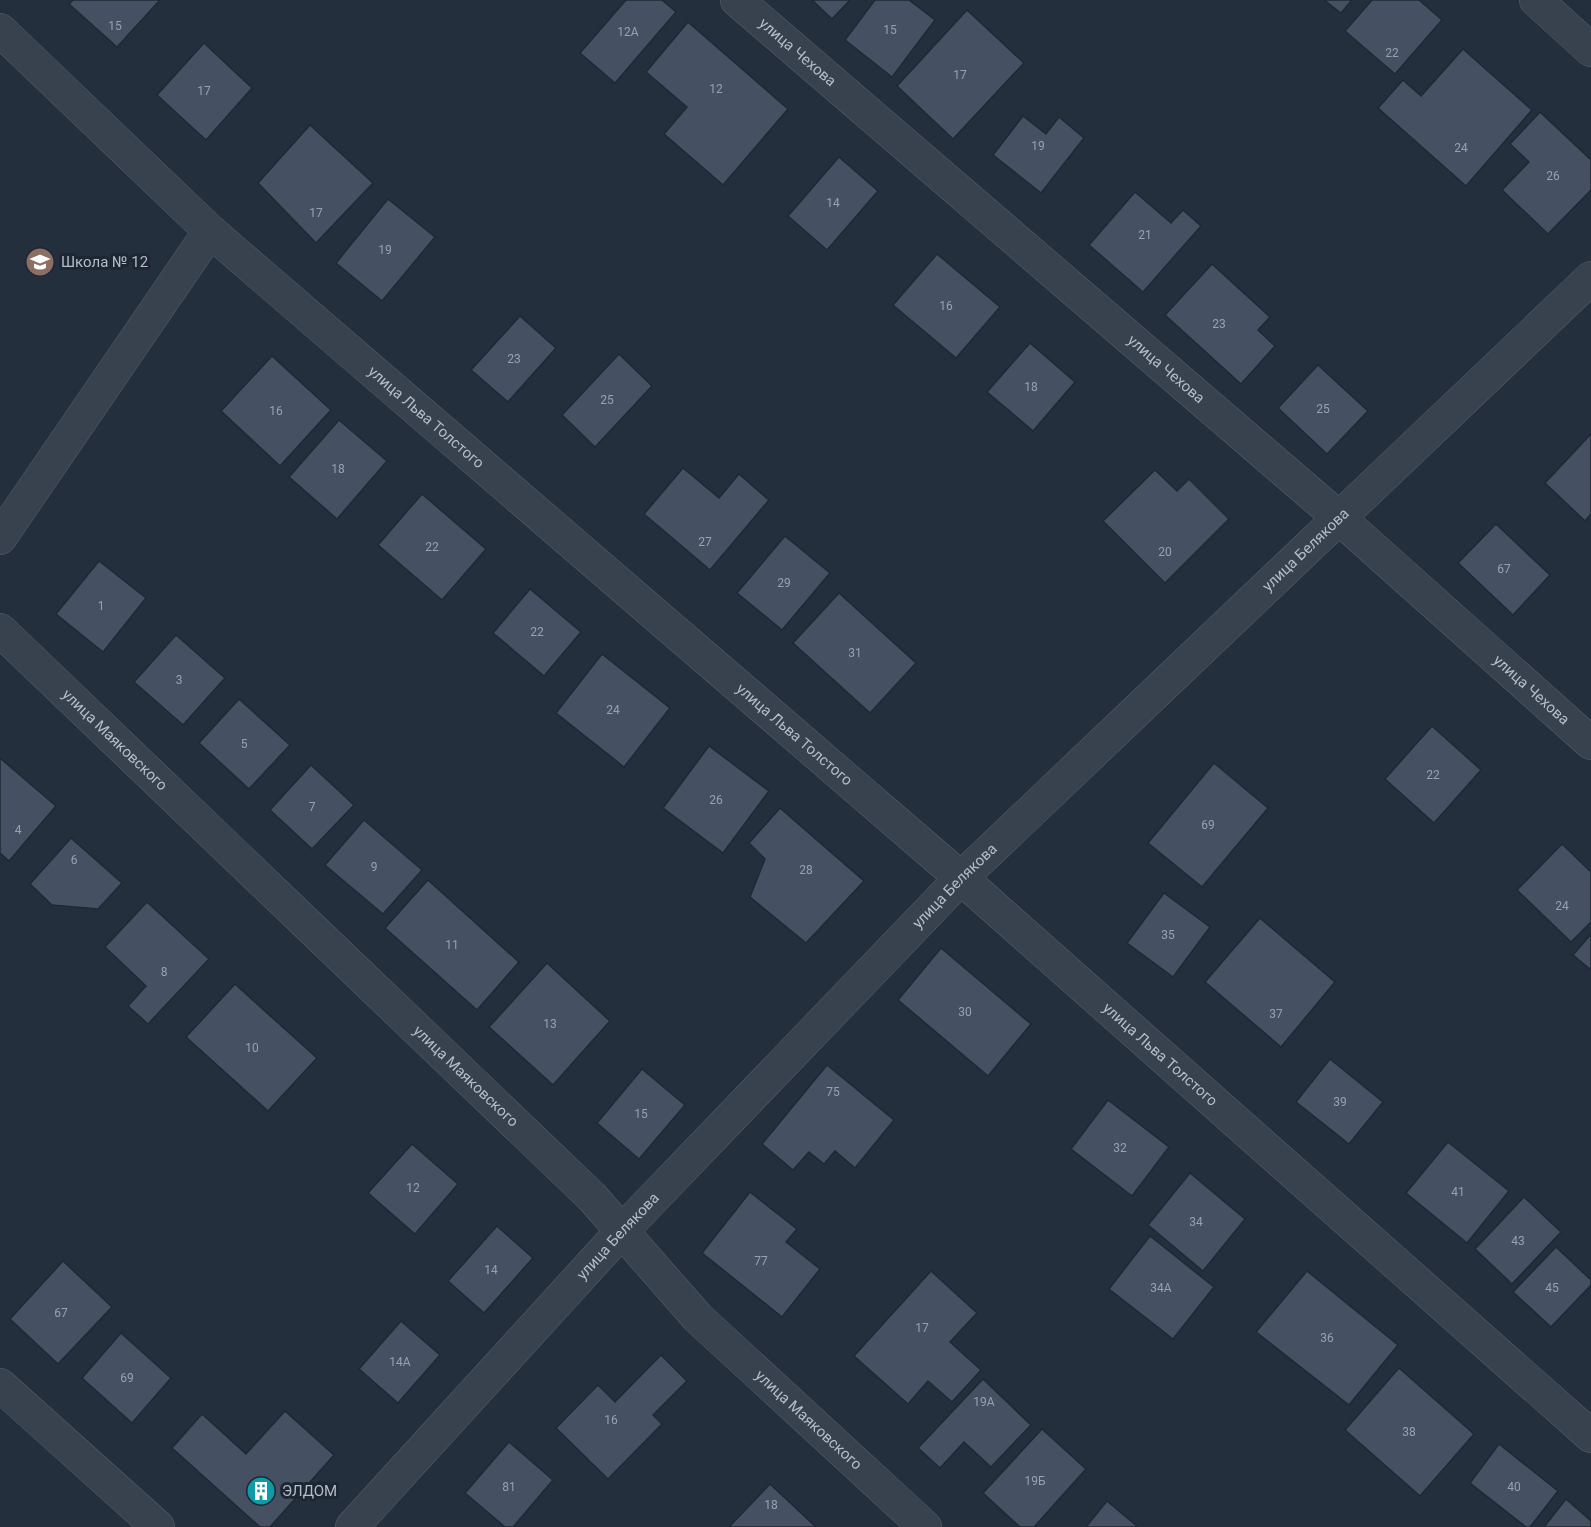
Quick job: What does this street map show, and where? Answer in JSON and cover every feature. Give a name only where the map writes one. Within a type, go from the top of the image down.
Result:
[{"type":"street","name":"улица Чехова","points":[[737,0],[1338,517],[1591,743]]},
{"type":"street","points":[[1536,0],[1591,50]]},
{"type":"street","name":"улица Льва Толстого","points":[[0,30],[210,231],[961,878],[1591,1436]]},
{"type":"street","points":[[0,538],[210,231]]},
{"type":"street","name":"улица Белякова","points":[[351,1527],[621,1232],[961,878],[1591,278]]},
{"type":"street","name":"улица Маяковского","points":[[0,630],[592,1197],[698,1318],[925,1527]]},
{"type":"street","points":[[0,1385],[158,1527]]},
{"type":"building","points":[[73,0],[160,0],[117,47],[69,4]]},
{"type":"building","points":[[626,0],[662,0],[676,12],[615,83],[580,53]]},
{"type":"building","points":[[812,0],[850,0],[832,19]]},
{"type":"building","points":[[875,0],[909,0],[935,20],[892,77],[845,40]]},
{"type":"building","points":[[1324,0],[1352,0],[1341,13]]},
{"type":"building","points":[[1372,0],[1419,0],[1442,20],[1395,74],[1345,31]]},
{"type":"building","points":[[967,10],[1024,63],[953,139],[897,86]]},
{"type":"building","points":[[688,22],[788,109],[723,185],[664,134],[687,107],[646,72]]},
{"type":"building","points":[[204,43],[252,88],[206,140],[157,95]]},
{"type":"building","points":[[1463,49],[1532,110],[1466,186],[1378,108],[1403,80],[1421,96]]},
{"type":"building","points":[[1540,112],[1591,160],[1591,190],[1548,234],[1502,190],[1529,162],[1510,144]]},
{"type":"building","points":[[1023,116],[1046,134],[1059,117],[1084,138],[1041,193],[993,155]]},
{"type":"building","points":[[310,125],[373,183],[316,243],[258,183]]},
{"type":"building","points":[[839,157],[878,191],[827,250],[788,216]]},
{"type":"building","points":[[1135,192],[1171,223],[1183,210],[1201,226],[1143,292],[1089,245]]},
{"type":"building","points":[[388,199],[435,237],[382,301],[336,263]]},
{"type":"building","points":[[937,254],[1000,307],[956,358],[893,305]]},
{"type":"building","points":[[1212,264],[1270,317],[1258,330],[1275,346],[1241,384],[1165,315]]},
{"type":"building","points":[[520,316],[556,348],[508,402],[471,370]]},
{"type":"building","points":[[1030,343],[1075,382],[1033,431],[987,392]]},
{"type":"building","points":[[619,354],[652,386],[595,447],[562,415]]},
{"type":"building","points":[[272,356],[331,410],[280,466],[221,411]]},
{"type":"building","points":[[1318,365],[1368,411],[1327,454],[1278,408]]},
{"type":"building","points":[[339,420],[387,461],[337,519],[289,477]]},
{"type":"building","points":[[1591,434],[1591,514],[1585,521],[1545,483]]},
{"type":"building","points":[[683,468],[719,498],[739,474],[769,500],[710,570],[644,514]]},
{"type":"building","points":[[1155,470],[1177,491],[1189,479],[1229,519],[1165,583],[1103,521]]},
{"type":"building","points":[[422,494],[486,549],[442,600],[378,545]]},
{"type":"building","points":[[1496,524],[1550,575],[1513,615],[1458,563]]},
{"type":"building","points":[[785,536],[830,573],[782,630],[737,593]]},
{"type":"building","points":[[99,561],[146,598],[103,652],[56,614]]},
{"type":"building","points":[[530,589],[581,632],[544,676],[493,633]]},
{"type":"building","points":[[839,593],[916,663],[870,713],[793,643]]},
{"type":"building","points":[[176,635],[225,678],[183,725],[134,682]]},
{"type":"building","points":[[602,654],[670,708],[624,767],[556,713]]},
{"type":"building","points":[[239,699],[290,745],[249,789],[199,743]]},
{"type":"building","points":[[1432,726],[1481,770],[1434,823],[1385,779]]},
{"type":"building","points":[[709,746],[769,791],[723,853],[663,808]]},
{"type":"building","points":[[0,758],[56,806],[9,861],[0,853]]},
{"type":"building","points":[[1214,763],[1268,808],[1202,887],[1148,843]]},
{"type":"building","points":[[311,765],[354,805],[312,849],[270,810]]},
{"type":"building","points":[[780,808],[864,881],[806,943],[750,897],[765,859],[749,843]]},
{"type":"building","points":[[364,820],[422,870],[383,914],[325,865]]},
{"type":"building","points":[[71,838],[122,883],[98,909],[52,905],[30,884]]},
{"type":"building","points":[[1562,844],[1591,872],[1591,922],[1571,942],[1517,890]]},
{"type":"building","points":[[428,880],[519,962],[477,1010],[385,928]]},
{"type":"building","points":[[1164,893],[1210,927],[1173,977],[1127,943]]},
{"type":"building","points":[[147,902],[209,959],[148,1024],[128,1006],[146,986],[105,947]]},
{"type":"building","points":[[1260,918],[1335,982],[1281,1047],[1205,982]]},
{"type":"building","points":[[1591,934],[1591,970],[1573,955]]},
{"type":"building","points":[[941,948],[1031,1024],[988,1076],[898,1000]]},
{"type":"building","points":[[547,963],[610,1021],[553,1085],[489,1027]]},
{"type":"building","points":[[235,984],[317,1058],[268,1111],[186,1037]]},
{"type":"building","points":[[1330,1059],[1383,1102],[1349,1144],[1296,1102]]},
{"type":"building","points":[[827,1065],[894,1120],[855,1168],[835,1151],[824,1164],[809,1152],[793,1170],[762,1144]]},
{"type":"building","points":[[642,1069],[685,1105],[639,1159],[597,1123]]},
{"type":"building","points":[[1108,1100],[1169,1147],[1132,1196],[1071,1149]]},
{"type":"building","points":[[1448,1142],[1509,1191],[1467,1243],[1406,1193]]},
{"type":"building","points":[[412,1144],[458,1184],[415,1234],[368,1193]]},
{"type":"building","points":[[1190,1173],[1245,1219],[1203,1271],[1148,1225]]},
{"type":"building","points":[[750,1192],[797,1229],[786,1242],[820,1269],[782,1317],[702,1253]]},
{"type":"building","points":[[1524,1197],[1561,1232],[1512,1284],[1475,1249]]},
{"type":"building","points":[[497,1226],[533,1258],[484,1313],[448,1281]]},
{"type":"building","points":[[1150,1236],[1214,1287],[1173,1339],[1109,1289]]},
{"type":"building","points":[[1556,1247],[1591,1280],[1591,1285],[1551,1327],[1513,1292]]},
{"type":"building","points":[[63,1261],[112,1307],[58,1364],[10,1319]]},
{"type":"building","points":[[931,1271],[977,1313],[950,1342],[981,1370],[952,1402],[928,1381],[908,1404],[854,1356]]},
{"type":"building","points":[[1307,1271],[1398,1345],[1349,1405],[1256,1332]]},
{"type":"building","points":[[401,1321],[440,1355],[398,1403],[359,1369]]},
{"type":"building","points":[[121,1333],[171,1378],[132,1423],[82,1378]]},
{"type":"building","points":[[661,1355],[687,1381],[653,1415],[662,1424],[608,1479],[556,1428],[598,1385],[615,1402]]},
{"type":"building","points":[[1399,1368],[1474,1434],[1420,1496],[1345,1430]]},
{"type":"building","points":[[983,1379],[1031,1425],[991,1467],[964,1442],[940,1468],[918,1448]]},
{"type":"building","name":"ЭЛДОМ","points":[[285,1411],[334,1455],[270,1527],[260,1527],[172,1448],[202,1414],[246,1454]]},
{"type":"building","points":[[1042,1429],[1086,1469],[1034,1527],[1020,1527],[983,1493]]},
{"type":"building","points":[[509,1442],[553,1480],[513,1527],[505,1527],[465,1493]]},
{"type":"building","points":[[1499,1444],[1558,1491],[1530,1527],[1526,1527],[1470,1483]]},
{"type":"building","points":[[770,1484],[816,1527],[729,1527]]},
{"type":"building","points":[[1566,1499],[1591,1521],[1591,1527],[1544,1527]]},
{"type":"building","points":[[1107,1501],[1138,1527],[1086,1527]]},
{"type":"place","name":"Школа № 12","points":[[40,262]]},
{"type":"place","name":"ЭЛДОМ","points":[[261,1491]]}]
